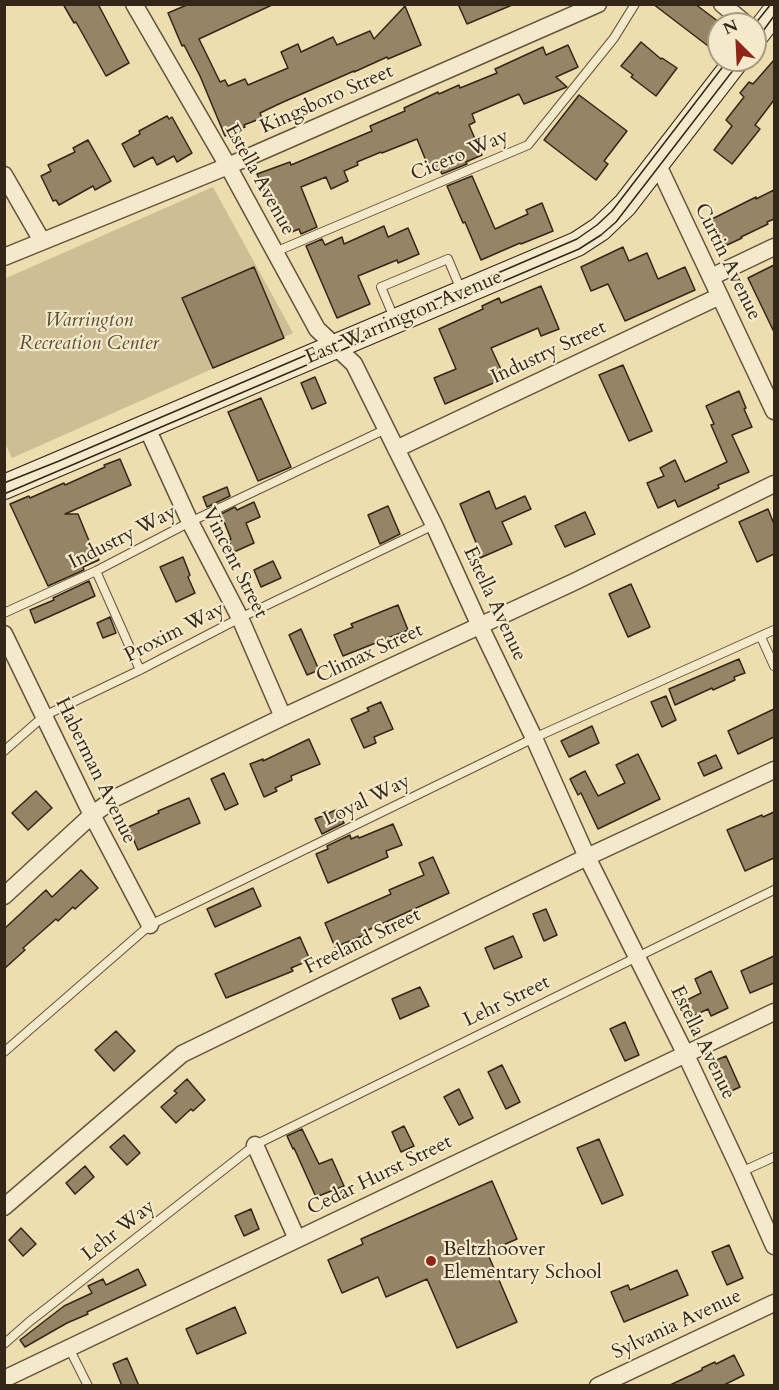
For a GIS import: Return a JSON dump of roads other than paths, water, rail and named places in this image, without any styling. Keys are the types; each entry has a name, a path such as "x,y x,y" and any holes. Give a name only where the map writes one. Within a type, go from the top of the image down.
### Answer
{"main road":[{"name":"East Warrington Avenue","path":"4,487 577,244 600,229 625,204 728,72"}],"street":[{"name":"Estella Avenue","path":"134,4 228,166 317,328 354,364 434,525 587,856 685,1053 774,1246"},
{"name":"Kingsboro Street","path":"4,257 228,166 598,4"},
{"name":"Curtin Avenue","path":"657,163 774,411"},
{"path":"4,175 42,240"},
{"path":"711,277 774,247"},
{"name":"Industry Street","path":"396,449 720,296"},
{"name":"Vincent Street","path":"147,428 190,522 240,618 283,717"},
{"name":"Climax Street","path":"4,896 92,815 116,798 774,484"},
{"name":"Haberman Avenue","path":"4,634 92,815 150,925"},
{"name":"Freeland Street","path":"4,1207 182,1054 587,856 774,770"},
{"name":"Cedar Hurst Street","path":"4,1379 774,1012"},
{"path":"255,1145 297,1239"},
{"name":"Sylvania Avenue","path":"598,1386 774,1303"}],"lane":[{"name":"Cicero Way","path":"275,252 528,145 615,38 635,4"},
{"path":"395,321 381,287 448,259 463,293"},
{"name":"Industry Way","path":"4,613 96,571 190,522 386,429"},
{"name":"Proxim Way","path":"4,751 44,716 240,618 434,525"},
{"path":"96,571 140,670"},
{"name":"Loyal Way","path":"4,1052 150,925 534,738 774,630"},
{"path":"761,637 774,666"},
{"name":"Lehr Street","path":"255,1145 774,890"},
{"name":"Lehr Way","path":"4,1344 255,1145"},
{"path":"741,1172 774,1157"},
{"path":"69,1348 88,1386"}],"tram line":[{"path":"765,12 771,4"},
{"path":"767,26 774,16"},
{"path":"4,483 577,239 612,211 719,72"},
{"path":"4,494 579,249 616,222 732,72"}],"place":[{"name":"Beltzhoover Elementary School","path":"431,1261"}],"park label":[{"name":"Warrington Recreation Center","path":"89,332"}]}
